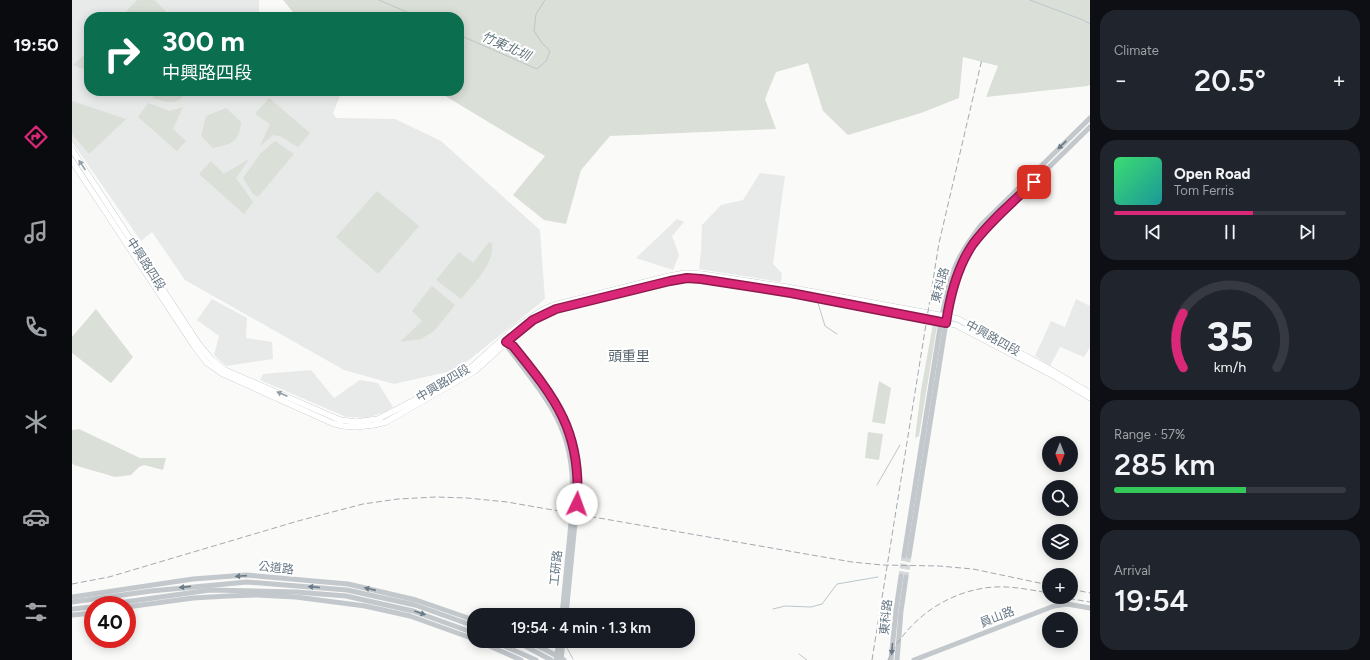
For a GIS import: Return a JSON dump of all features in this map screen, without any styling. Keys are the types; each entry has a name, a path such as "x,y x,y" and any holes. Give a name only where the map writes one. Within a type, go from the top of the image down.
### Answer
{"main road":[{"name":"中興路四段","path":"72,150 198,343 211,359 225,370 334,418 345,421 362,422 383,417 436,389 466,371 519,325 554,304 679,274 702,274 799,289 944,315 958,319 1055,372 1090,393"},
{"name":"中興路四段","path":"72,161 194,346 207,363 222,374 332,423 343,426 355,427 386,422 475,371 506,342 533,320 556,309 687,278 791,293 944,322 962,328 992,343 1052,375 1090,398"}],"street":[{"name":"東科路","path":"907,556 944,322 948,285 954,268 968,243 981,225 1090,118"},
{"name":"東科路","path":"944,315 959,269 973,244 994,220 1090,127"},
{"path":"506,342 509,349 548,400 563,431 568,443 572,466 575,504"},
{"name":"工研路","path":"563,608 573,523 567,608"},
{"name":"公道路","path":"72,597 156,584 246,575 348,584 416,600 467,618"},
{"name":"東科路","path":"891,660 896,610 903,576 897,660"},
{"name":"公道路","path":"72,602 151,591 247,582 347,590 415,605 467,624"},
{"name":"公道路","path":"136,600 210,590 240,593 296,592 346,596 413,611 467,630"},
{"path":"240,593 257,593"},
{"name":"公道路","path":"136,606 240,593"},
{"name":"公道路","path":"257,593 365,606 410,616 467,637"},
{"name":"員山路","path":"914,660 1054,606 1067,604 1090,608"},
{"path":"72,609 84,608"},
{"path":"72,615 84,614"},
{"path":"494,648 521,660"},
{"path":"509,648 536,660"},
{"path":"529,648 551,660"},
{"path":"539,648 560,659"},
{"path":"559,648 560,659"},
{"path":"560,659 562,648"}],"shaded area":[{"path":"72,0 259,0 259,12 84,12 84,96 340,96 333,113 336,118 395,119 441,141 540,230 545,299 456,370 394,384 344,370 185,280 152,232 141,241 72,142"},
{"path":"137,0 154,0 167,12 126,12"},
{"path":"283,0 1090,0 1090,85 986,97 998,66 963,57 959,98 921,113 848,135 823,111 808,63 776,72 765,99 776,129 610,136 581,170 566,224 544,220 513,195 545,156 445,96 464,96 464,12 293,12"},
{"path":"84,55 84,69 73,65"},
{"path":"154,96 183,96 172,102 152,98"},
{"path":"269,98 310,133 298,147 280,136 273,135 260,146 270,124 255,114"},
{"path":"72,101 126,119 89,154 72,134"},
{"path":"148,103 170,111 183,107 173,129 186,141 177,151 138,117"},
{"path":"226,108 241,122 240,129 236,138 229,144 213,148 201,136 206,116"},
{"path":"275,141 294,154 258,197 253,194 243,178 260,154"},
{"path":"249,159 236,178 253,202 244,214 199,174 211,161 224,174"},
{"path":"760,173 785,176 773,264 782,273 781,282 699,269 702,225 721,205 743,200"},
{"path":"377,191 419,226 378,274 336,237"},
{"path":"677,219 684,222 672,236 679,255 673,270 636,258"},
{"path":"489,242 492,243 492,251 487,266 461,299 436,280 459,252 473,263"},
{"path":"432,286 455,305 434,331 421,339 400,342 422,321 412,311"},
{"path":"212,299 247,318 246,338 272,342 273,359 226,366 214,355 219,336 197,320"},
{"path":"1076,299 1090,306 1090,347 1084,357 1060,347 1050,366 1035,356 1051,321 1065,327"},
{"path":"96,309 133,357 111,383 72,353 72,337"},
{"path":"933,324 936,324 937,326 919,436 915,438 921,390"},
{"path":"311,370 334,398 360,380 378,383 393,407 385,412 367,418 346,417 260,380 263,374"},
{"path":"879,381 891,388 885,424 872,422"},
{"path":"79,429 140,458 166,458 163,470 144,465 139,467 131,475 115,477 74,465 72,463 72,430"},
{"path":"868,432 883,434 879,460 865,458"}],"waterway":[{"name":"竹東北圳","path":"379,0 407,12"},
{"name":"竹東北圳","path":"464,37 537,69 546,61 550,51 542,43 534,31 536,14 545,0"},
{"path":"1030,0 1090,24"},
{"path":"818,303 825,326 837,334"},
{"path":"877,485 900,445"},
{"path":"773,609 785,606 811,607 822,604 837,584 878,577"},
{"path":"567,648 573,659"},
{"path":"799,654 807,660"}],"tunnel":[{"path":"571,523 572,504"},
{"path":"575,523 577,504"},
{"path":"901,576 904,556"},
{"path":"906,577 909,556"}],"railway":[{"path":"872,660 939,243 982,59"},
{"path":"72,584 109,577 298,521 363,504 398,499 436,497 507,502 852,562 882,565 939,566 973,569 1042,584"},
{"path":"888,660 896,645 918,620 931,609 961,594 977,589 994,587 1022,588 1042,592"},
{"path":"1078,590 1090,593"},
{"path":"1078,600 1090,602"}],"district":[{"name":"頭重里","path":"629,356"}],"route":[{"path":"577,504 578,477 576,455 566,423 552,397 541,381 513,346 506,342 533,320 570,304 687,278 791,293 946,323 959,269 973,244 994,220 1034,182"}]}
